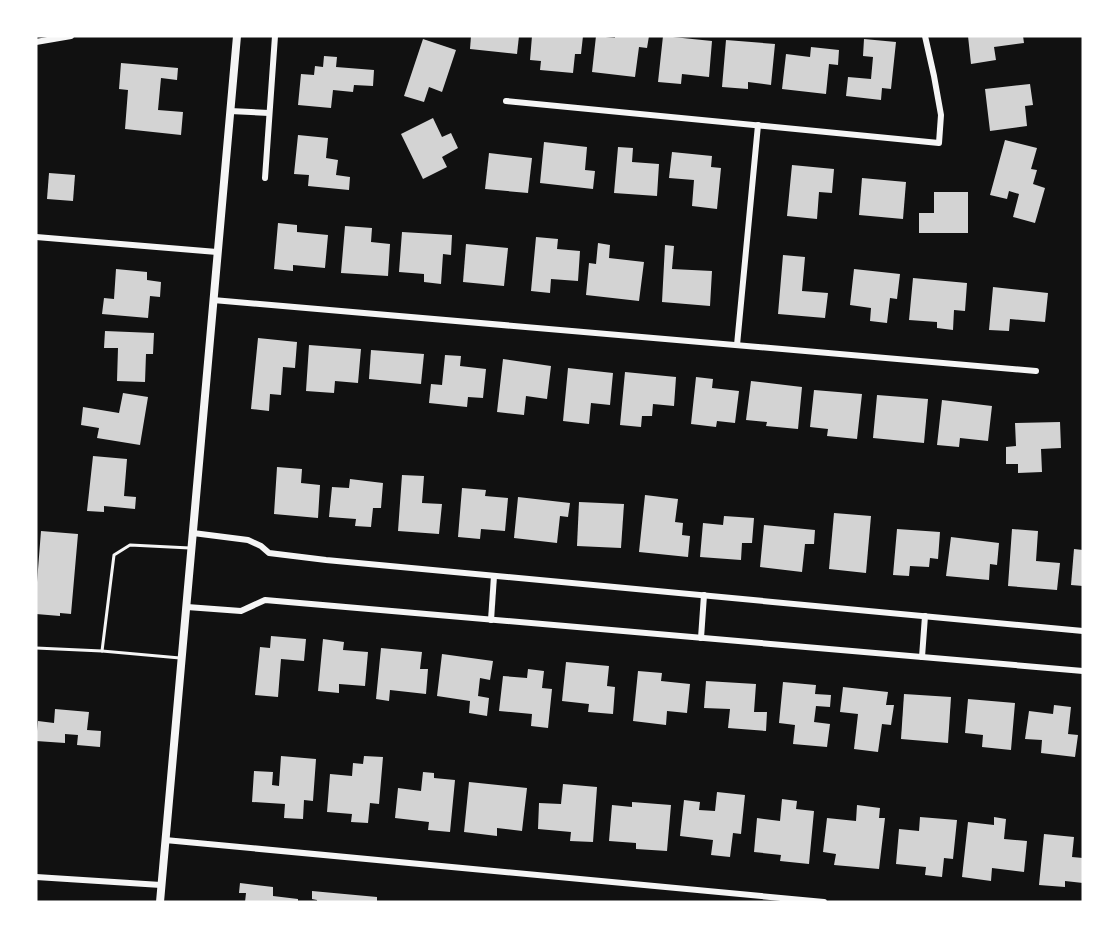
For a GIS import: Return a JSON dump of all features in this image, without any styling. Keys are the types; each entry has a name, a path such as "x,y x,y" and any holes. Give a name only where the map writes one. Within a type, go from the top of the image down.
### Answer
{"main road":[{"path":"160,902 237,36"}],"street":[{"path":"36,42 70,36"},
{"path":"265,178 275,36"},
{"path":"506,101 939,142 941,115 925,36"},
{"path":"230,111 269,113"},
{"path":"736,345 758,125"},
{"path":"36,237 218,252"},
{"path":"213,300 1036,371"},
{"path":"193,533 248,540 261,546 270,554 1083,631"},
{"path":"491,620 494,576"},
{"path":"701,638 704,595"},
{"path":"187,607 241,611 265,600 1083,670"},
{"path":"922,657 925,616"},
{"path":"165,840 824,902"},
{"path":"36,877 161,885"}],"lane":[{"path":"102,651 114,555 130,545 192,548"},
{"path":"36,648 102,651 182,659"}],"building":[{"path":"471,36 519,36 517,54 470,49"},
{"path":"532,36 583,36 581,54 575,54 573,73 540,70 541,61 530,60"},
{"path":"596,36 615,38 615,36 649,36 647,48 639,47 635,77 592,72"},
{"path":"663,36 712,41 709,77 682,74 681,84 658,82"},
{"path":"968,36 1023,36 1024,43 994,47 996,60 971,64"},
{"path":"423,39 456,50 442,92 429,87 424,102 404,96"},
{"path":"864,39 896,42 891,89 882,88 881,100 846,96 848,77 871,79 873,57 863,56"},
{"path":"726,40 775,44 771,85 748,82 748,89 722,87"},
{"path":"811,47 839,50 838,65 829,64 826,94 782,89 786,54 810,57"},
{"path":"324,56 337,57 336,67 374,70 373,86 354,85 353,92 333,90 331,108 298,105 301,74 314,75 315,66 323,67"},
{"path":"121,63 178,68 177,80 161,78 158,110 183,112 181,135 125,129 128,90 119,89"},
{"path":"1030,84 1033,105 1025,106 1027,126 990,131 985,89"},
{"path":"433,118 442,137 451,133 458,148 442,157 447,167 423,179 401,134"},
{"path":"298,135 328,138 326,158 338,160 336,175 350,177 349,190 308,186 309,175 294,174"},
{"path":"1005,140 1037,148 1031,169 1037,170 1033,184 1045,188 1035,223 1013,217 1019,194 1009,191 1007,199 990,195"},
{"path":"544,142 587,147 585,170 595,171 593,189 540,183"},
{"path":"618,147 633,148 632,162 659,164 657,196 614,193"},
{"path":"672,152 712,156 711,167 721,168 717,209 692,206 694,180 669,178"},
{"path":"489,153 532,158 528,193 485,189"},
{"path":"792,165 834,169 832,193 819,192 817,219 787,216"},
{"path":"49,173 75,175 73,201 47,199"},
{"path":"862,178 906,182 903,219 859,215"},
{"path":"934,192 968,192 968,233 919,233 919,213 934,213"},
{"path":"278,223 297,225 297,232 328,235 325,268 293,265 293,271 274,269"},
{"path":"345,226 372,228 371,242 390,244 388,276 341,273"},
{"path":"402,232 452,235 451,255 443,254 441,284 424,282 424,274 399,272"},
{"path":"536,237 558,239 557,249 580,251 578,281 551,279 550,293 531,291"},
{"path":"598,243 610,245 609,258 644,262 639,301 586,295 589,263 596,264"},
{"path":"466,244 508,248 504,286 463,282"},
{"path":"665,245 674,246 672,269 712,271 710,306 662,302"},
{"path":"783,255 805,257 802,291 828,293 825,318 778,314"},
{"path":"116,269 147,272 147,280 161,282 160,297 150,296 148,318 102,314 104,298 114,299"},
{"path":"854,269 900,274 897,299 890,298 887,323 870,321 871,308 850,305"},
{"path":"913,278 967,283 965,311 954,310 953,330 937,328 937,322 909,320"},
{"path":"993,287 1048,293 1045,322 1010,319 1009,331 989,330"},
{"path":"105,331 154,333 153,354 146,354 145,382 117,381 118,348 104,348"},
{"path":"258,338 297,342 295,368 283,367 281,395 270,394 269,411 251,409"},
{"path":"309,345 361,349 358,383 335,381 334,393 306,391"},
{"path":"371,350 424,354 421,384 369,379"},
{"path":"445,355 461,356 460,366 486,369 483,398 468,397 467,407 429,403 431,384 442,385"},
{"path":"503,359 551,366 547,399 526,396 524,415 497,412"},
{"path":"568,368 613,373 610,405 591,403 589,424 563,421"},
{"path":"625,372 676,377 674,406 653,404 652,416 642,416 641,427 620,425"},
{"path":"696,377 713,379 712,388 739,391 735,423 717,421 716,427 691,424"},
{"path":"751,381 802,387 798,429 766,426 767,422 746,420"},
{"path":"814,390 862,394 857,439 827,436 828,429 810,427"},
{"path":"123,393 148,397 140,445 97,438 99,428 81,425 83,407 119,413"},
{"path":"877,395 928,399 924,443 873,438"},
{"path":"942,400 992,406 988,441 960,438 959,447 937,445"},
{"path":"1060,422 1061,448 1041,449 1042,472 1018,473 1018,464 1006,464 1006,447 1016,446 1015,423"},
{"path":"93,456 127,459 124,496 136,497 135,509 104,506 104,512 87,511"},
{"path":"277,467 302,469 301,483 320,485 318,518 274,514"},
{"path":"402,475 424,476 422,503 442,504 439,534 398,531"},
{"path":"350,479 383,483 381,508 373,508 371,527 355,526 356,519 329,517 332,487 349,488"},
{"path":"462,488 486,490 485,496 508,498 505,531 481,529 480,539 458,537"},
{"path":"645,495 678,499 675,522 683,523 682,535 690,536 688,557 639,552"},
{"path":"518,497 570,503 568,517 560,516 557,543 514,538"},
{"path":"579,502 624,504 621,548 577,546"},
{"path":"834,513 871,516 866,573 829,569"},
{"path":"724,516 754,518 752,543 742,543 741,560 700,557 703,523 723,525"},
{"path":"764,525 815,530 814,544 805,544 802,572 760,567"},
{"path":"897,529 940,532 938,559 930,558 929,567 910,566 909,576 893,575"},
{"path":"1012,529 1038,531 1036,561 1060,563 1057,590 1008,586"},
{"path":"41,531 78,534 71,614 60,613 60,616 36,614"},
{"path":"951,537 999,543 997,565 990,564 989,580 946,576"},
{"path":"1074,549 1083,550 1083,586 1071,585"},
{"path":"271,636 306,639 304,661 281,659 278,697 255,695 260,647 270,648"},
{"path":"323,639 344,642 343,650 368,652 365,686 339,684 339,693 318,691"},
{"path":"381,648 422,652 420,669 428,669 426,694 390,690 389,701 376,699"},
{"path":"442,654 493,661 490,680 480,678 478,696 489,698 487,716 469,713 470,701 437,696"},
{"path":"566,662 609,666 607,686 615,687 613,714 588,712 589,704 562,701"},
{"path":"528,669 544,671 542,688 552,689 548,728 531,726 532,714 499,711 503,676 527,678"},
{"path":"638,671 662,673 661,681 690,684 687,713 667,711 666,725 633,721"},
{"path":"706,681 756,684 754,712 767,712 766,731 728,728 730,709 704,708"},
{"path":"783,682 816,685 815,694 831,695 830,707 816,706 814,722 830,724 827,747 793,744 795,725 779,723"},
{"path":"843,687 888,692 886,705 894,705 891,725 882,724 878,752 854,749 858,714 840,712"},
{"path":"904,694 951,697 948,743 901,739"},
{"path":"968,699 1015,703 1011,750 982,747 983,735 965,733"},
{"path":"1054,705 1071,707 1068,734 1078,735 1075,757 1041,753 1042,740 1025,739 1029,711 1053,714"},
{"path":"55,709 89,712 87,730 101,731 100,747 77,745 78,735 65,734 65,743 36,741 38,721 54,723"},
{"path":"281,756 316,759 313,801 304,800 303,819 284,818 285,804 252,802 254,771 273,772 272,785 279,786"},
{"path":"364,756 383,757 379,804 370,803 368,823 351,822 352,814 327,812 330,774 352,776 353,763 363,764"},
{"path":"423,772 434,773 434,778 455,780 450,832 428,830 429,822 395,818 398,788 421,791"},
{"path":"469,782 527,788 522,831 497,828 497,836 464,832"},
{"path":"563,784 597,787 593,842 570,841 571,832 538,829 539,803 561,804"},
{"path":"717,792 745,795 741,834 733,833 730,857 711,855 713,840 680,836 684,800 700,802 699,810 715,811"},
{"path":"782,799 797,801 796,809 814,811 809,864 780,861 781,855 754,852 757,818 780,821"},
{"path":"632,802 671,805 667,851 636,849 636,843 609,841 612,805 632,807"},
{"path":"857,805 880,808 879,818 885,818 879,869 834,865 836,854 823,852 827,818 856,821"},
{"path":"920,817 957,820 953,859 944,858 942,877 925,875 926,867 896,864 899,829 919,831"},
{"path":"994,817 1006,819 1004,839 1027,841 1024,872 992,868 991,881 962,877 968,822 994,825"},
{"path":"1044,834 1074,837 1072,857 1083,858 1083,883 1065,881 1065,887 1039,885"},
{"path":"240,883 273,887 273,896 298,899 298,902 245,902 246,893 239,893"},
{"path":"312,891 377,897 377,902 317,902 312,899"}]}
